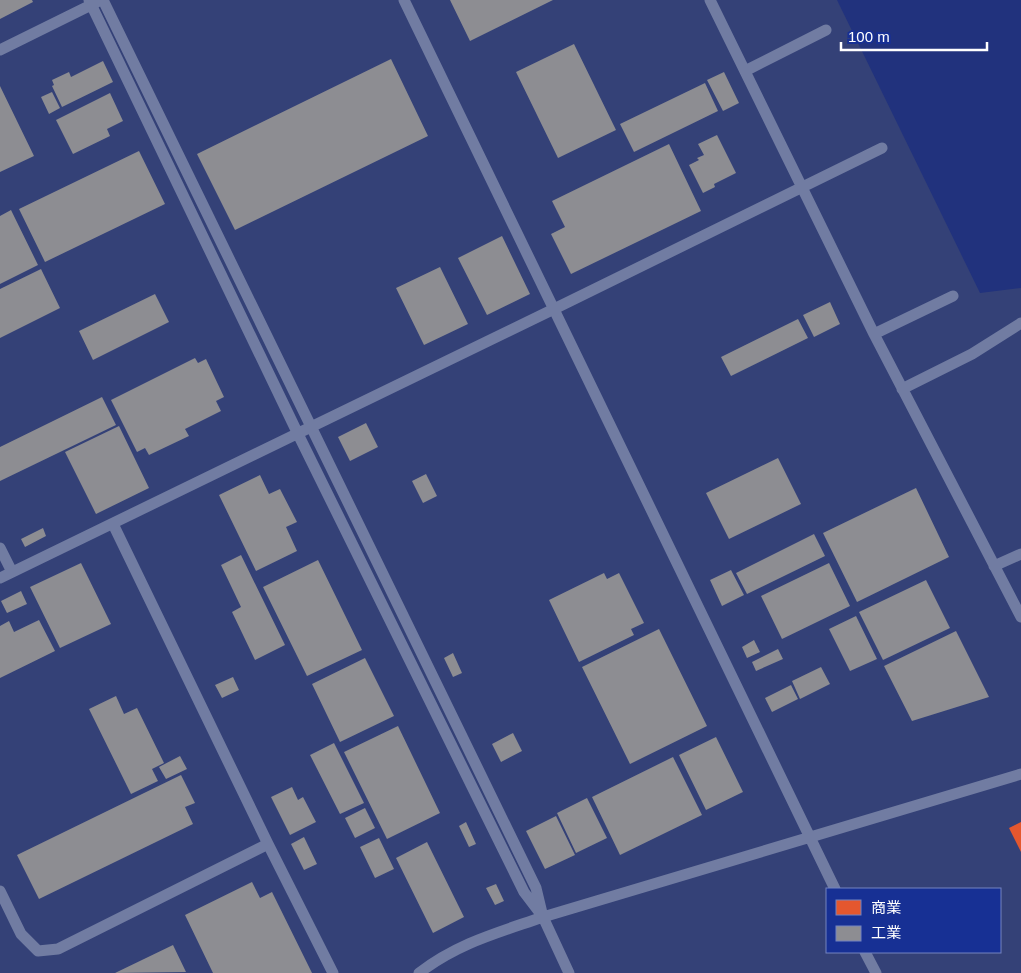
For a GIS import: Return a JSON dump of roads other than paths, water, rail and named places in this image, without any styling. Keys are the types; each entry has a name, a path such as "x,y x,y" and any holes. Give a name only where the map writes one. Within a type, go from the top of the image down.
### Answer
{"street":[{"path":"404,0 834,888"},
{"path":"710,0 874,334 1021,617"},
{"path":"0,50 96,1"},
{"path":"96,1 311,426 536,888 543,917 569,973"},
{"path":"96,1 297,432 524,892 543,917"},
{"path":"745,71 826,30"},
{"path":"0,578 882,148"},
{"path":"874,334 953,296"},
{"path":"902,389 1005,335 1021,323"},
{"path":"113,524 268,844 333,973"},
{"path":"0,548 12,572"},
{"path":"994,566 1021,554"},
{"path":"419,973 460,947 543,917 1021,774"},
{"path":"0,891 21,934 38,951 58,949 268,844"},
{"path":"866,953 876,973"}]}
